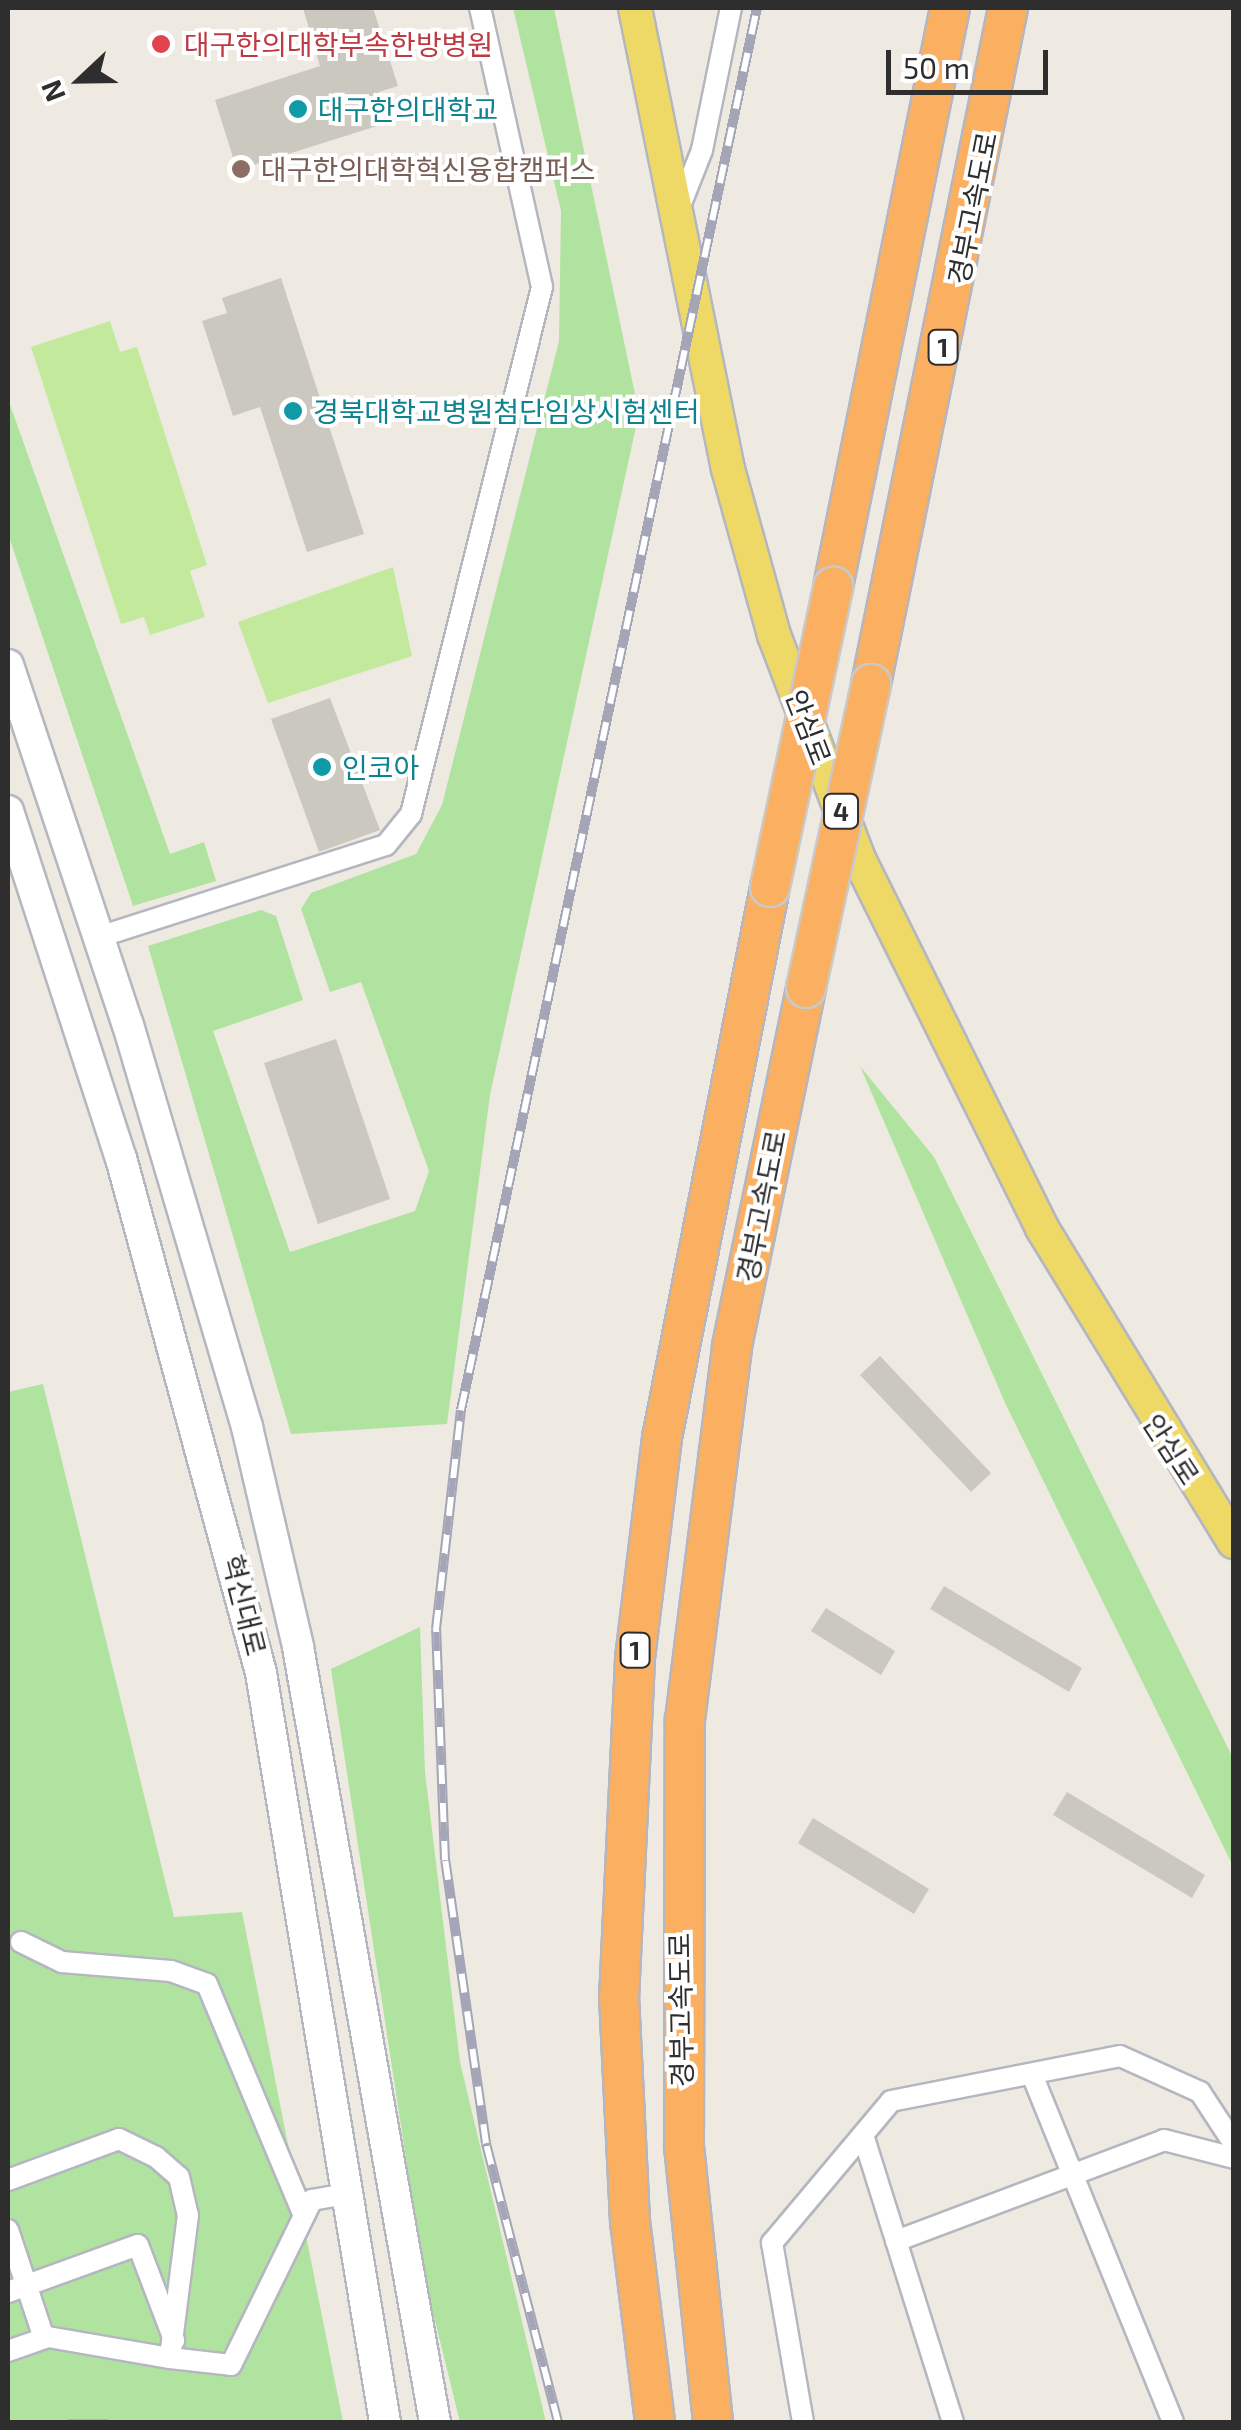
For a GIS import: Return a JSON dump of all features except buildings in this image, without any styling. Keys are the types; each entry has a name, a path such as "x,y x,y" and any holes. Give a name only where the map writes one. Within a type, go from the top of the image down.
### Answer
{"highway":[{"name":"경부고속도로","path":"654,2422 630,2221 619,2000 635,1658 662,1438 950,8"},
{"name":"경부고속도로","path":"713,2422 684,2148 685,1720 732,1346 1008,8"}],"main road":[{"name":"안심로","path":"635,8 762,591 859,859 1042,1228 1234,1542"},
{"path":"8,665 99,937 247,1427 298,1647 435,2422"},
{"name":"혁신대로","path":"8,810 208,1452 261,1673 385,2422"}],"street":[{"path":"99,937 386,845 407,824 542,287 480,8"},
{"path":"677,213 702,150 731,8"},
{"path":"21,1942 62,1962 171,1971 207,1984 304,2216"},
{"path":"803,2422 772,2243 891,2100 1034,2077 1120,2056 1200,2092 1234,2144"},
{"path":"1034,2077 1173,2422"},
{"path":"862,2134 952,2422"},
{"path":"8,2180 119,2139 179,2177 188,2214 172,2349"},
{"path":"896,2242 1164,2140 1234,2158"},
{"path":"8,2351 44,2338 172,2349 231,2365 312,2200 346,2194"},
{"path":"8,2230 17,2288 44,2338"},
{"path":"17,2288 138,2245 172,2349"}],"green space":[{"path":"513,8 554,8 639,413 490,1095 447,1424 291,1434 148,946 261,910 276,916 303,1000 213,1031 290,1252 415,1211 429,1171 361,982 330,992 301,909 311,893 416,854 442,805 559,341 561,211"},
{"path":"110,321 120,352 137,347 207,565 190,571 205,617 150,635 144,617 121,624 31,347"},
{"path":"8,399 170,854 204,842 216,881 133,906 8,534"},
{"path":"393,567 412,656 268,703 238,622"},
{"path":"860,1066 934,1157 1233,1758 1233,1866 1006,1405"},
{"path":"43,1384 174,1917 242,1912 343,2422 8,2422 8,1392"},
{"path":"420,1627 425,1772 460,2062 546,2422 460,2422 424,2276 331,1669"}],"waterway":[{"path":"69,2422 107,2422"}],"railway":[{"path":"558,2422 486,2143 445,1860 436,1629 461,1410 757,8"}],"place":[{"name":"대구한의대학부속한방병원","path":"161,44"},
{"name":"대구한의대학교","path":"298,109"},
{"name":"대구한의대학혁신융합캠퍼스","path":"241,169"},
{"name":"경북대학교병원첨단임상시험센터","path":"293,411"},
{"name":"인코아","path":"322,767"}]}
